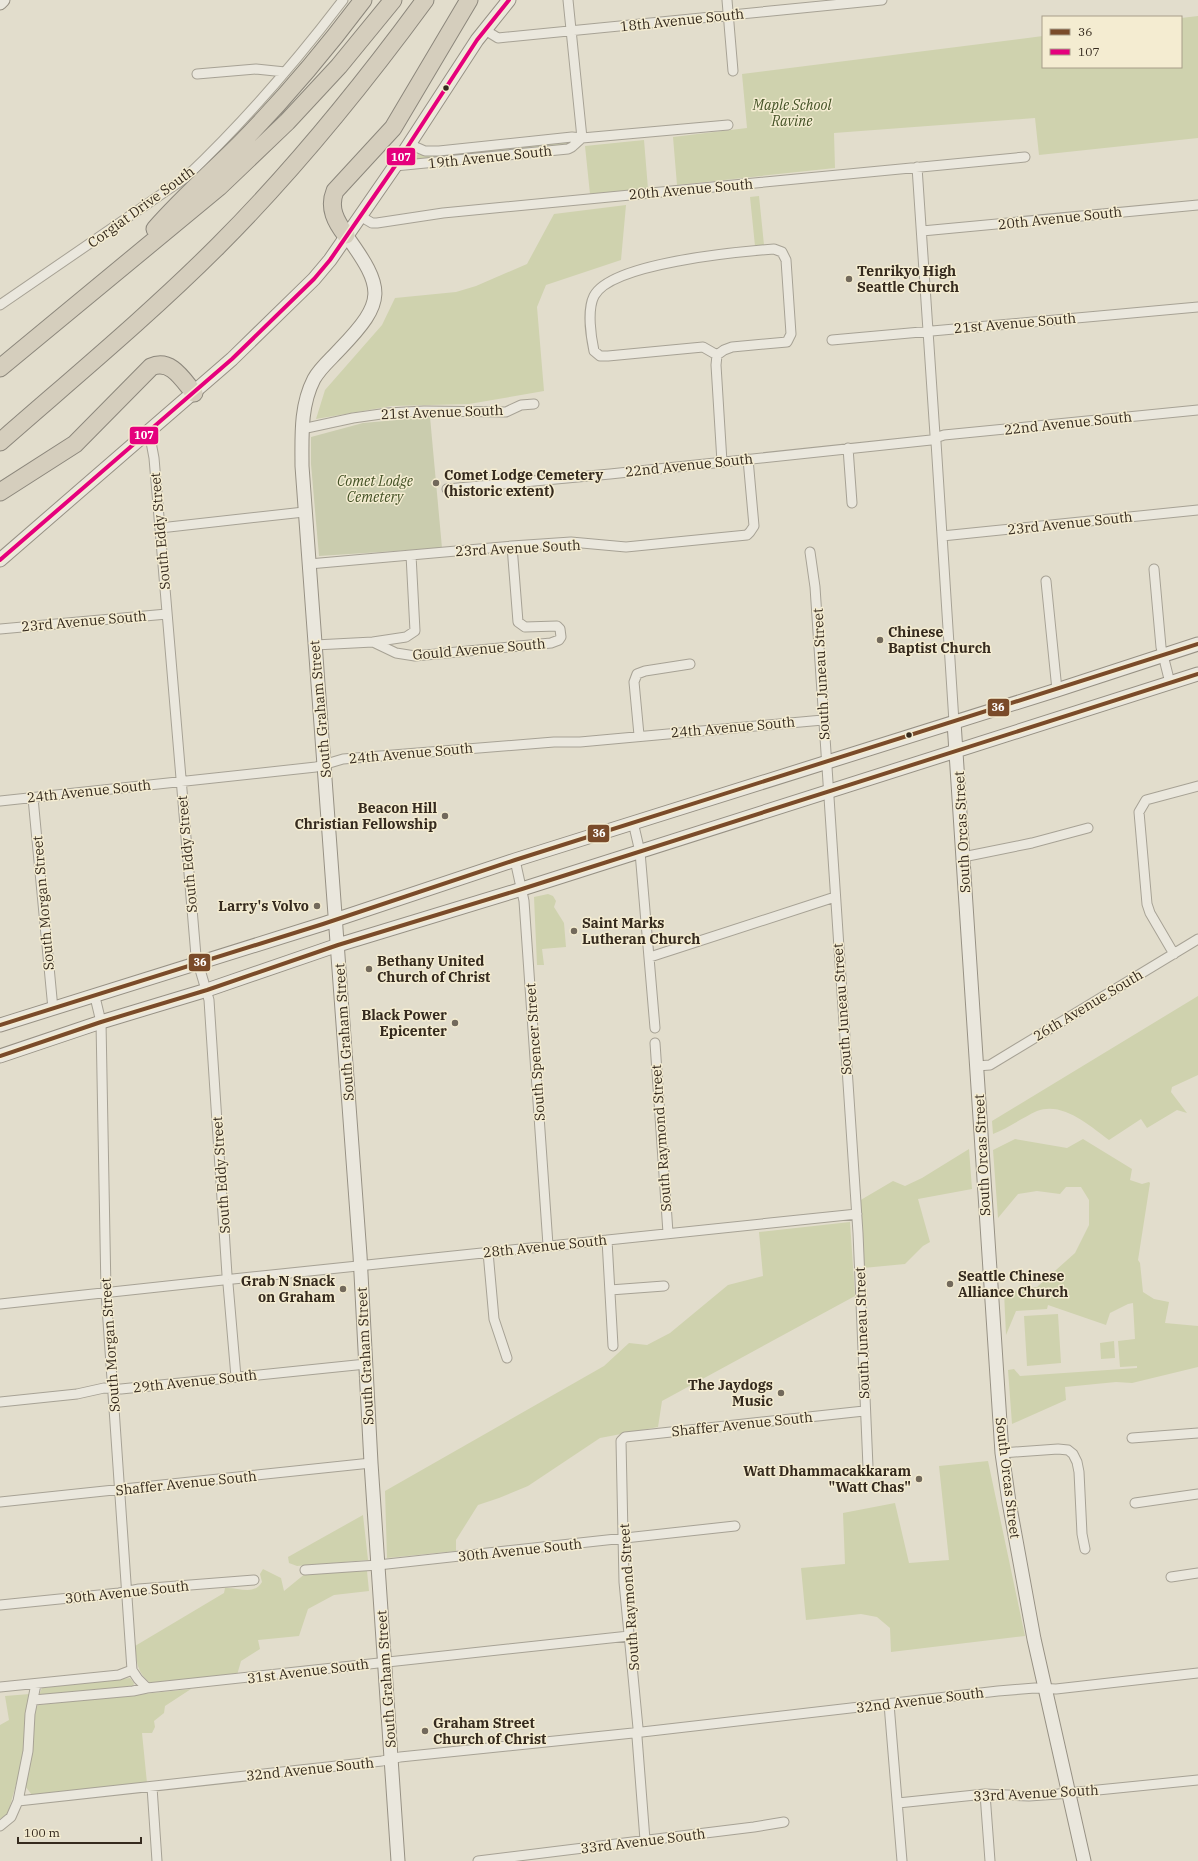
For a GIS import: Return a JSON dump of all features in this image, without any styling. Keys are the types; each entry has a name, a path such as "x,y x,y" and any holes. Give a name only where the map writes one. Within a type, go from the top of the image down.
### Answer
{"highway":[{"path":"130,260 174,207 241,143 275,107 364,0"},
{"path":"0,368 219,187 287,122 339,66 393,0"},
{"path":"0,442 134,324 218,245 296,160 369,74 425,0"},
{"path":"346,235 333,212 332,203 335,191 393,128 469,0"},
{"path":"0,492 75,444 151,367 161,364 171,367 194,393"}],"street":[{"path":"0,4 3,0"},
{"name":"Corgiat Drive South","path":"0,305 185,178 210,154 285,72 344,0"},
{"path":"0,560 194,393 295,300 330,260 395,166 454,74 485,30 509,0"},
{"path":"568,0 582,138"},
{"path":"727,0 734,71"},
{"name":"18th Avenue South","path":"485,30 498,38 882,0"},
{"path":"197,74 256,69 285,72"},
{"name":"19th Avenue South","path":"409,144 419,150 431,152 572,137 582,138 728,125"},
{"name":"19th Avenue South","path":"395,166 568,149 582,138"},
{"name":"20th Avenue South","path":"360,216 372,223 377,224 443,213 1025,157"},
{"name":"South Orcas Street","path":"918,167 1002,1453 1009,1502 1034,1639 1084,1861"},
{"name":"20th Avenue South","path":"922,231 1198,205"},
{"name":"South Graham Street","path":"346,235 373,277 374,289 372,306 361,328 315,378 304,406 302,429 304,512 325,764 338,945 398,1861"},
{"path":"718,355 703,347 608,356 596,354 593,347 590,312 593,298 602,286 621,276 687,259 774,248 782,252 786,260 791,334 790,338 782,343 727,348 718,355 716,365 722,462"},
{"name":"21st Avenue South","path":"832,340 928,330 1198,307"},
{"name":"21st Avenue South","path":"302,429 353,418 388,413 424,411 506,412 521,405 534,404"},
{"name":"22nd Avenue South","path":"447,489 722,462 935,438 944,435 1198,410"},
{"name":"South Eddy Street","path":"146,433 153,449 198,964 209,1000 236,1377"},
{"path":"848,448 852,503"},
{"name":"23rd Avenue South","path":"309,564 571,542 626,547 742,536 750,532 754,526 748,459"},
{"name":"23rd Avenue South","path":"942,536 1198,510"},
{"path":"160,528 304,512"},
{"name":"Gould Avenue South","path":"372,642 396,653 415,656 551,643 559,640 561,637 557,626 525,627 521,625 517,619 512,546"},
{"name":"South Juneau Street","path":"810,552 815,587 856,1214 864,1411 868,1467"},
{"name":"Gould Avenue South","path":"315,645 372,642 406,637 415,631 411,555"},
{"path":"1154,569 1163,656 1170,683"},
{"path":"1046,581 1057,690"},
{"name":"23rd Avenue South","path":"0,629 167,614"},
{"path":"0,1025 198,964 633,822 1057,690 1198,644"},
{"path":"639,735 634,682 637,674 645,670 690,664"},
{"path":"0,1056 101,1022 207,990 338,945 640,852 1198,674"},
{"name":"24th Avenue South","path":"0,801 316,767 342,759 554,742 580,742 639,735 823,720"},
{"path":"1174,954 1150,913 1147,904 1139,812 1146,800 1198,786"},
{"name":"South Morgan Street","path":"33,798 53,1009"},
{"path":"633,822 640,852 655,1028"},
{"path":"963,857 1032,844 1088,828"},
{"name":"South Spencer Street","path":"515,860 522,889 548,1245"},
{"path":"650,958 835,897"},
{"name":"26th Avenue South","path":"977,1066 990,1065 1198,939"},
{"name":"South Morgan Street","path":"94,997 101,1022 106,1292 132,1670"},
{"name":"South Raymond Street","path":"655,1043 668,1233"},
{"name":"28th Avenue South","path":"0,1304 548,1245 856,1214"},
{"path":"607,1240 613,1346"},
{"path":"488,1252 494,1319 507,1358"},
{"path":"610,1290 664,1286"},
{"name":"29th Avenue South","path":"0,1402 77,1394 104,1388 113,1389 366,1364"},
{"name":"Shaffer Avenue South","path":"622,1441 625,1437 864,1411"},
{"path":"1132,1438 1198,1433"},
{"name":"South Raymond Street","path":"622,1441 623,1538 629,1636 633,1657 645,1840"},
{"path":"1002,1453 1058,1449 1068,1450 1073,1454 1077,1462 1079,1472 1082,1534 1085,1549"},
{"name":"Shaffer Avenue South","path":"0,1502 371,1463"},
{"path":"1135,1503 1198,1494"},
{"name":"30th Avenue South","path":"305,1570 378,1565 735,1526"},
{"path":"1170,1577 1198,1573"},
{"name":"30th Avenue South","path":"0,1605 127,1591 254,1580"},
{"name":"31st Avenue South","path":"34,1700 133,1691 147,1688 173,1687 385,1662 629,1636"},
{"path":"0,1687 119,1675 132,1670 147,1688"},
{"name":"32nd Avenue South","path":"18,1801 638,1733 998,1691 1035,1688 1045,1689 1198,1674"},
{"path":"0,1826 11,1817 18,1801 28,1751 30,1714 36,1684"},
{"path":"889,1704 902,1861"},
{"name":"33rd Avenue South","path":"898,1802 985,1794 1029,1796 1198,1780"},
{"path":"152,1787 157,1861"},
{"path":"985,1794 990,1861"},
{"name":"33rd Avenue South","path":"478,1861 754,1828 784,1822"}],"green space":[{"name":"Maple School Ravine","path":"1198,16 1198,138 1039,155 1035,118 834,133 835,168 677,185 673,137 747,128 742,74 1042,36 1042,68 1182,68 1182,18"},
{"path":"570,140 572,143 566,146 413,161 418,154 424,155"},
{"path":"644,140 648,189 590,194 585,146"},
{"path":"759,196 764,245 755,246 750,197"},
{"path":"626,205 621,260 546,285 537,307 544,391 469,404 392,406 316,419 325,390 382,325 395,298 456,292 476,286 527,264 554,214"},
{"name":"Comet Lodge Cemetery","path":"430,417 442,548 319,556 311,464 311,437 363,423"},
{"path":"548,894 553,896 556,901 554,907 564,923 566,947 542,949 544,965 537,965 534,897"},
{"path":"1198,996 1198,1075 1172,1087 1171,1092 1187,1113 1177,1110 1147,1128 1141,1119 1109,1140 1076,1116 1057,1109 1047,1109 1037,1111 993,1134 992,1121"},
{"path":"1015,1139 1067,1148 1083,1139 1132,1169 1130,1180 1142,1184 1150,1183 1138,1260 1140,1263 1143,1292 1154,1299 1169,1302 1165,1323 1198,1326 1198,1367 1132,1383 1116,1382 1065,1387 1066,1400 1012,1424 1008,1370 1014,1369 1020,1376 1137,1368 1137,1366 1120,1367 1118,1341 1135,1339 1133,1303 1110,1313 1106,1325 1048,1305 1047,1309 1016,1311 1006,1335 1004,1292 1037,1287 1075,1253 1089,1225 1089,1200 1081,1187 1066,1187 1060,1194 1037,1191 1018,1194 998,1218 993,1150"},
{"path":"969,1149 972,1189 918,1199 930,1242 923,1246 905,1264 863,1268 859,1201 893,1181 905,1186 922,1178"},
{"path":"850,1222 855,1296 662,1401 658,1427 600,1438 528,1486 478,1505 456,1540 456,1551 387,1558 385,1491 604,1366 629,1343 647,1345 670,1333 728,1285 763,1276 759,1232"},
{"path":"1058,1314 1061,1363 1027,1366 1024,1316"},
{"path":"1114,1341 1115,1358 1101,1359 1100,1343"},
{"path":"988,1461 1025,1636 891,1652 890,1628 877,1617 861,1614 806,1620 801,1568 845,1564 843,1513 895,1503 909,1563 949,1560 939,1466"},
{"path":"363,1515 368,1560 297,1566 289,1563 288,1557"},
{"path":"263,1569 281,1578 284,1591 306,1573 367,1571 369,1591 334,1595 308,1609 299,1636 258,1640 260,1649 241,1661 237,1675 152,1684 143,1676 137,1663 135,1646 224,1593 225,1588 245,1590 255,1589 262,1582 260,1574"},
{"path":"130,1678 134,1683 133,1687 38,1697 42,1688"},
{"path":"191,1689 165,1706 164,1713 154,1721 155,1727 152,1733 142,1733 147,1783 32,1795 25,1786 34,1711 38,1705"},
{"path":"30,1694 22,1763 8,1813 0,1819 0,1725 9,1720 5,1696"}],"transit line":[{"name":"107","path":"0,560 232,359 314,279 330,260 395,166 477,40 509,0"},
{"name":"36","path":"0,1025 323,924 515,860 1198,644"},
{"name":"36","path":"0,1056 101,1022 207,990 338,945 522,889 1198,674"}],"place":[{"name":"Tenrikyo High Seattle Church","path":"849,279"},
{"name":"Comet Lodge Cemetery (historic extent)","path":"436,483"},
{"name":"Chinese Baptist Church","path":"880,640"},
{"name":"Beacon Hill Christian Fellowship","path":"445,816"},
{"name":"Larry's Volvo","path":"317,906"},
{"name":"Saint Marks Lutheran Church","path":"574,931"},
{"name":"Bethany United Church of Christ","path":"369,969"},
{"name":"Black Power Epicenter","path":"455,1023"},
{"name":"Seattle Chinese Alliance Church","path":"950,1284"},
{"name":"Grab N Snack on Graham","path":"343,1289"},
{"name":"The Jaydogs Music","path":"781,1393"},
{"name":"Watt Dhammacakkaram \"Watt Chas\"","path":"919,1479"},
{"name":"Graham Street Church of Christ","path":"425,1731"}]}
